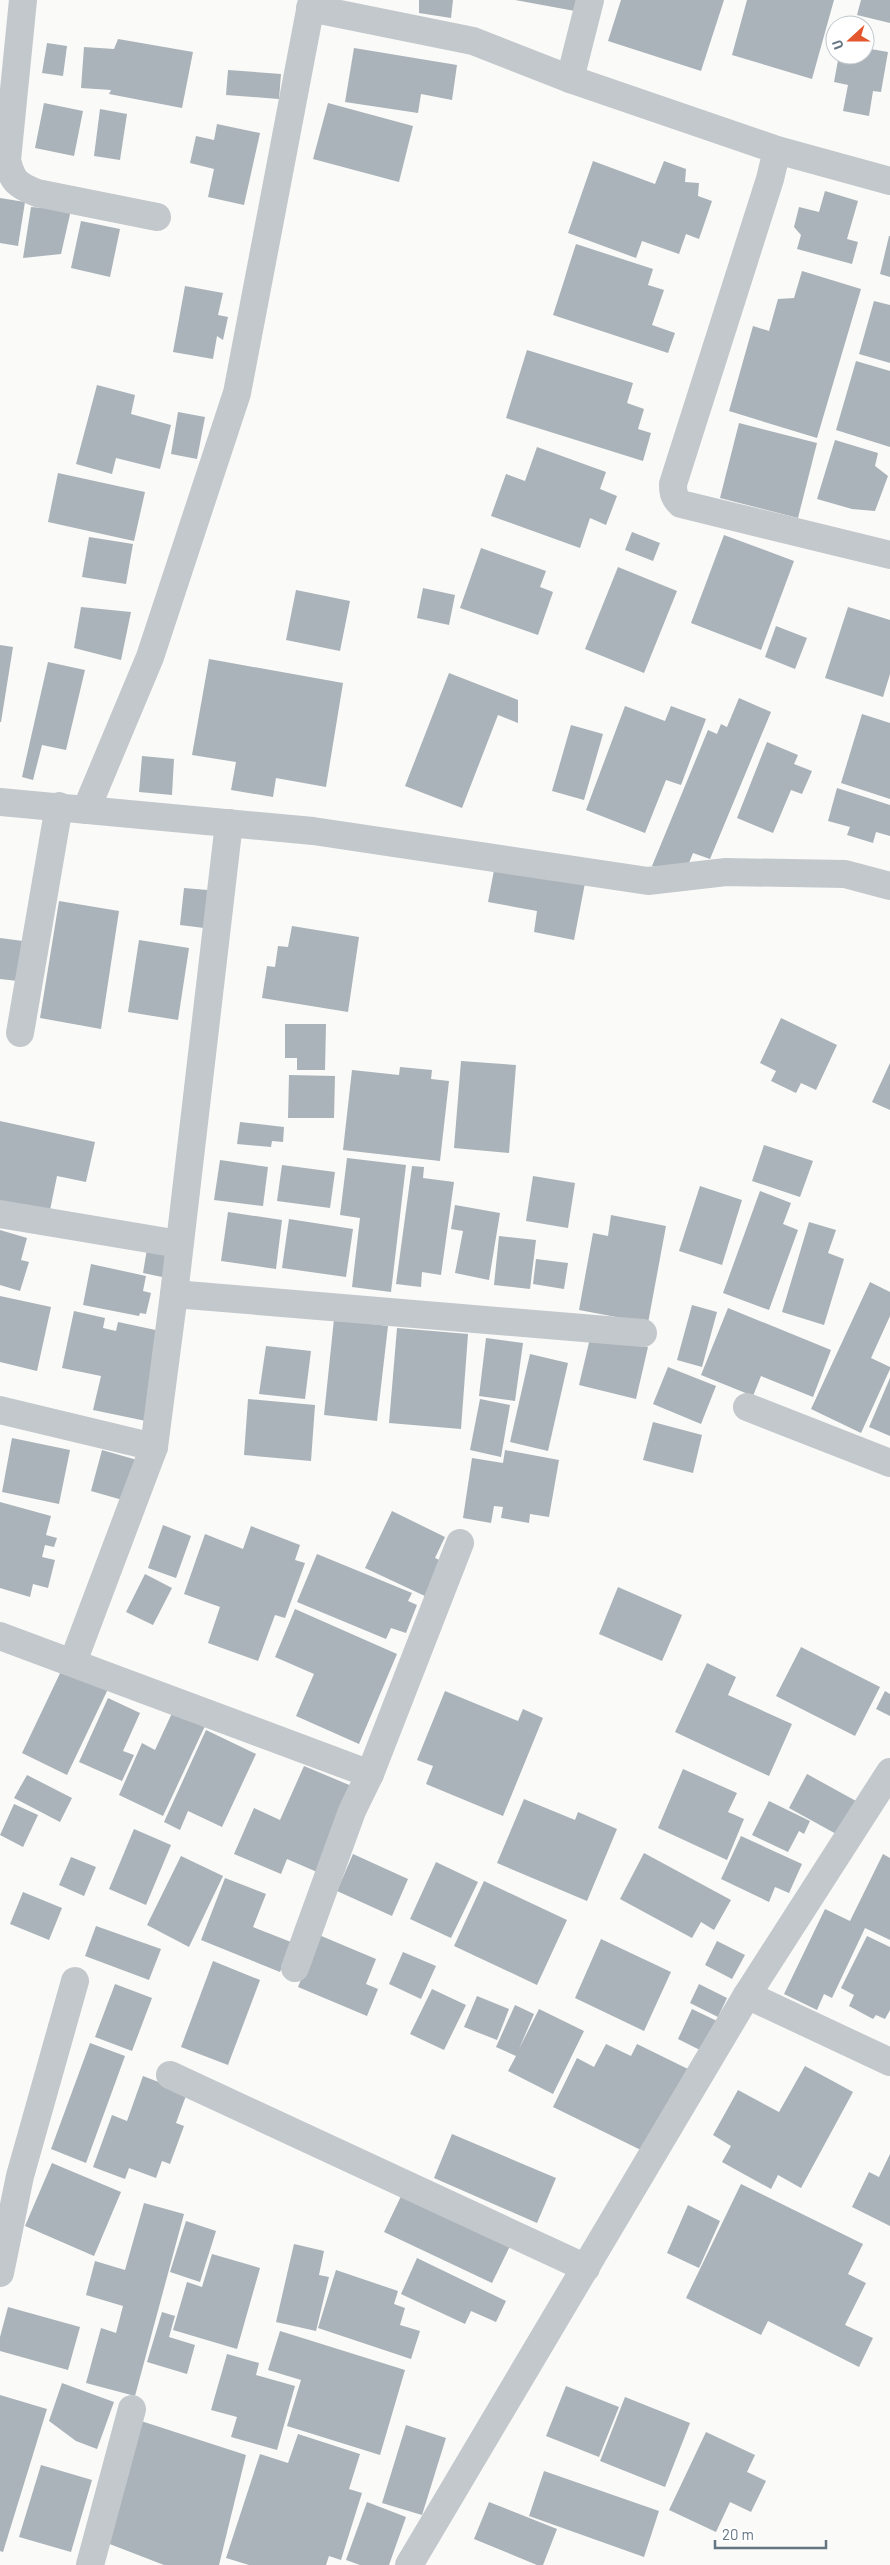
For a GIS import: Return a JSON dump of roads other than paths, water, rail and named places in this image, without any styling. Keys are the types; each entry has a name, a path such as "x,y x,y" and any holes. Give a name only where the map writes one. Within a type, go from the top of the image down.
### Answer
{"street":[{"path":"23,0 7,160 11,176 20,186 37,193 157,217"},
{"path":"570,79 590,0"},
{"path":"20,1033 72,808 150,657 237,393 311,4 473,41 570,79 777,150 890,181"},
{"path":"777,150 767,188 673,484 673,492 675,499 682,504 889,550"},
{"path":"0,802 313,831 648,881 726,872 845,874 890,886"},
{"path":"73,1662 154,1447 174,1294 229,823"},
{"path":"0,1214 179,1244"},
{"path":"174,1294 643,1333"},
{"path":"747,1407 890,1463"},
{"path":"0,1410 154,1447"},
{"path":"295,1968 352,1811 370,1774 460,1543"},
{"path":"0,1636 370,1774"},
{"path":"409,2565 747,1996 890,1772"},
{"path":"0,2273 20,2176 75,1981"},
{"path":"747,1996 890,2062"},
{"path":"170,2075 586,2268"},
{"path":"90,2565 132,2409"}]}
